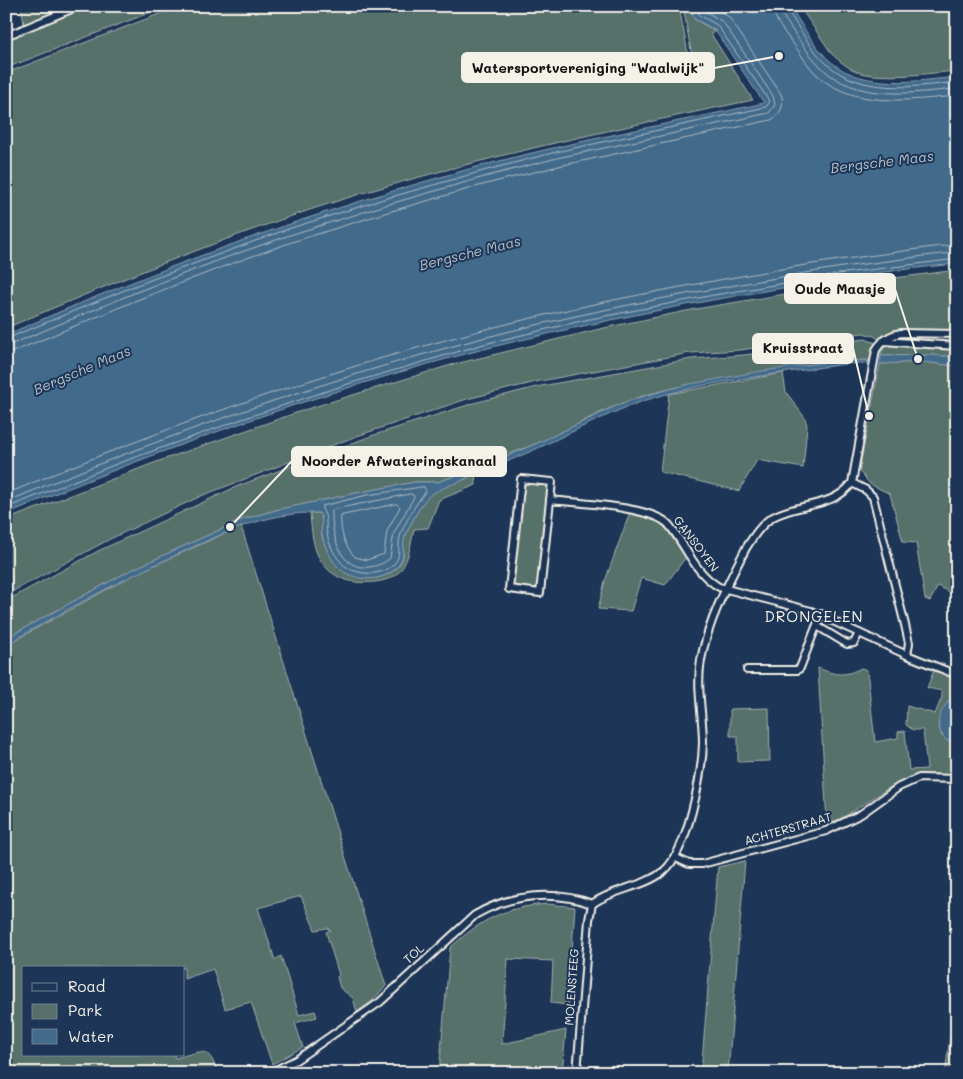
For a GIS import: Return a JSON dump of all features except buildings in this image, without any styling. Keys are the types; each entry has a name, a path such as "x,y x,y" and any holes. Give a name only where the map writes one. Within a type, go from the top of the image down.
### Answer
{"street":[{"path":"6,36 79,6"},
{"path":"592,904 608,895 650,880 665,870 683,839 695,797 701,763 703,742 699,690 701,658 705,642 726,589 748,546 767,521 786,512 820,503 844,490 852,483 876,350 883,341 893,335 901,334 957,334"},
{"path":"883,341 957,346"},
{"path":"521,479 552,482 550,500 540,593 509,589 521,479"},
{"path":"852,483 866,490 873,497 905,625 908,643 907,655"},
{"name":"GANSOYEN","path":"550,500 610,507 660,517 670,526 688,555 712,583 726,589 821,614 907,655 957,675"},
{"path":"747,670 797,670 800,668 821,614"},
{"path":"817,626 847,644 854,643 859,633"},
{"name":"ACHTERSTRAAT","path":"674,857 689,864 702,864 826,831 861,814 899,787 919,778 957,780"},
{"name":"TOL","path":"265,1073 296,1060 380,1002 475,915 488,907 545,894 564,896 592,904"},
{"name":"MOLENSTEEG","path":"577,1073 589,920 592,904"}],"green space":[{"path":"21,6 71,6 24,24"},
{"path":"91,6 167,6 6,68 6,40"},
{"path":"180,6 679,6 693,80 696,79 683,6 691,6 694,19 715,31 711,34 753,100 557,142 363,193 318,207 183,256 6,328 6,73"},
{"path":"799,6 957,6 957,71 893,76 858,72 832,54"},
{"path":"957,270 957,332 925,331 880,340 863,333 740,350 690,353 540,381 467,399 354,437 201,496 110,539 6,595 6,520 159,461 307,409 451,365 604,328 696,309 833,286"},
{"path":"865,339 876,343 872,362 867,360 849,361 763,372 694,384 647,395 624,402 540,442 488,463 475,472 476,485 439,500 428,528 414,529 405,563 399,572 391,578 365,583 348,580 332,573 320,560 316,551 310,513 319,513 322,521 324,543 337,565 344,571 362,578 381,577 397,568 402,560 405,537 427,497 440,489 468,478 466,472 438,482 415,482 366,491 276,510 244,519 131,570 6,638 6,601 98,551 238,486 371,436 474,403 536,387 691,359 744,355"},
{"path":"892,345 957,349 957,357 931,355 881,356 884,349"},
{"path":"923,362 957,366 957,596 938,586 930,601 925,599 916,543 903,542 890,494 870,484 859,471 880,364"},
{"path":"783,373 786,392 805,418 807,426 803,468 757,460 739,491 660,472 669,394"},
{"path":"528,482 549,486 538,588 533,590 514,587 513,585 523,487"},
{"path":"630,512 659,522 686,557 665,585 641,578 631,611 598,609 605,581"},
{"path":"241,526 386,986 372,1001 357,1012 353,998 340,988 337,977 339,975 326,932 331,930 327,928 315,930 301,896 258,908 275,960 281,956 299,1015 315,1011 317,1017 295,1023 303,1047 272,1064 251,1002 225,1009 213,969 185,979 185,966 22,966 22,1056 174,1056 175,1058 202,1052 207,1053 218,1073 6,1073 6,645 133,575"},
{"path":"818,668 840,674 850,673 861,668 867,670 875,742 898,738 898,732 905,731 909,770 927,769 923,730 913,730 906,725 907,706 935,714 942,697 942,691 927,688 934,670 957,679 957,695 949,701 938,724 942,736 952,742 957,741 957,776 933,774 909,778 890,787 842,818 827,824"},
{"path":"769,708 770,761 738,762 738,736 730,736 730,709"},
{"path":"745,861 728,1073 701,1073 718,867"},
{"path":"547,904 575,907 568,1005 551,1003 553,961 508,959 502,1044 566,1030 562,1073 439,1073 450,948 472,930 494,917 518,908"},
{"path":"957,988 957,1073 945,1073"}],"water":[{"name":"Bergsche Maas","path":"691,6 790,6 820,50 831,62 844,71 859,77 891,82 957,77 957,264 848,277 644,313 484,349 423,365 362,383 182,444 6,514 6,335 181,263 359,201 515,157 764,103 714,29 694,19"},
{"path":"931,355 957,357 957,366 923,362 880,364 881,356"},
{"path":"868,360 867,363 832,366 685,389 642,401 513,459 476,472 476,470 484,466 637,398 685,385 762,371 820,363"},
{"path":"472,471 473,473 469,477 435,492 425,501 407,532 400,563 387,575 369,579 351,576 343,572 337,566 324,543 319,513 281,516 262,520 208,540 89,598 6,645 6,638 131,570 244,519 276,510 366,491 415,482 438,482"},
{"path":"957,695 957,741 947,741 939,729 940,716 946,705"}],"place":[{"name":"Watersportvereniging \"Waalwijk\"","path":"779,56"},
{"name":"Oude Maasje","path":"918,359"},
{"name":"Kruisstraat","path":"869,416"},
{"name":"Noorder Afwateringskanaal","path":"230,527"}],"district":[{"name":"DRONGELEN","path":"814,617"}]}
